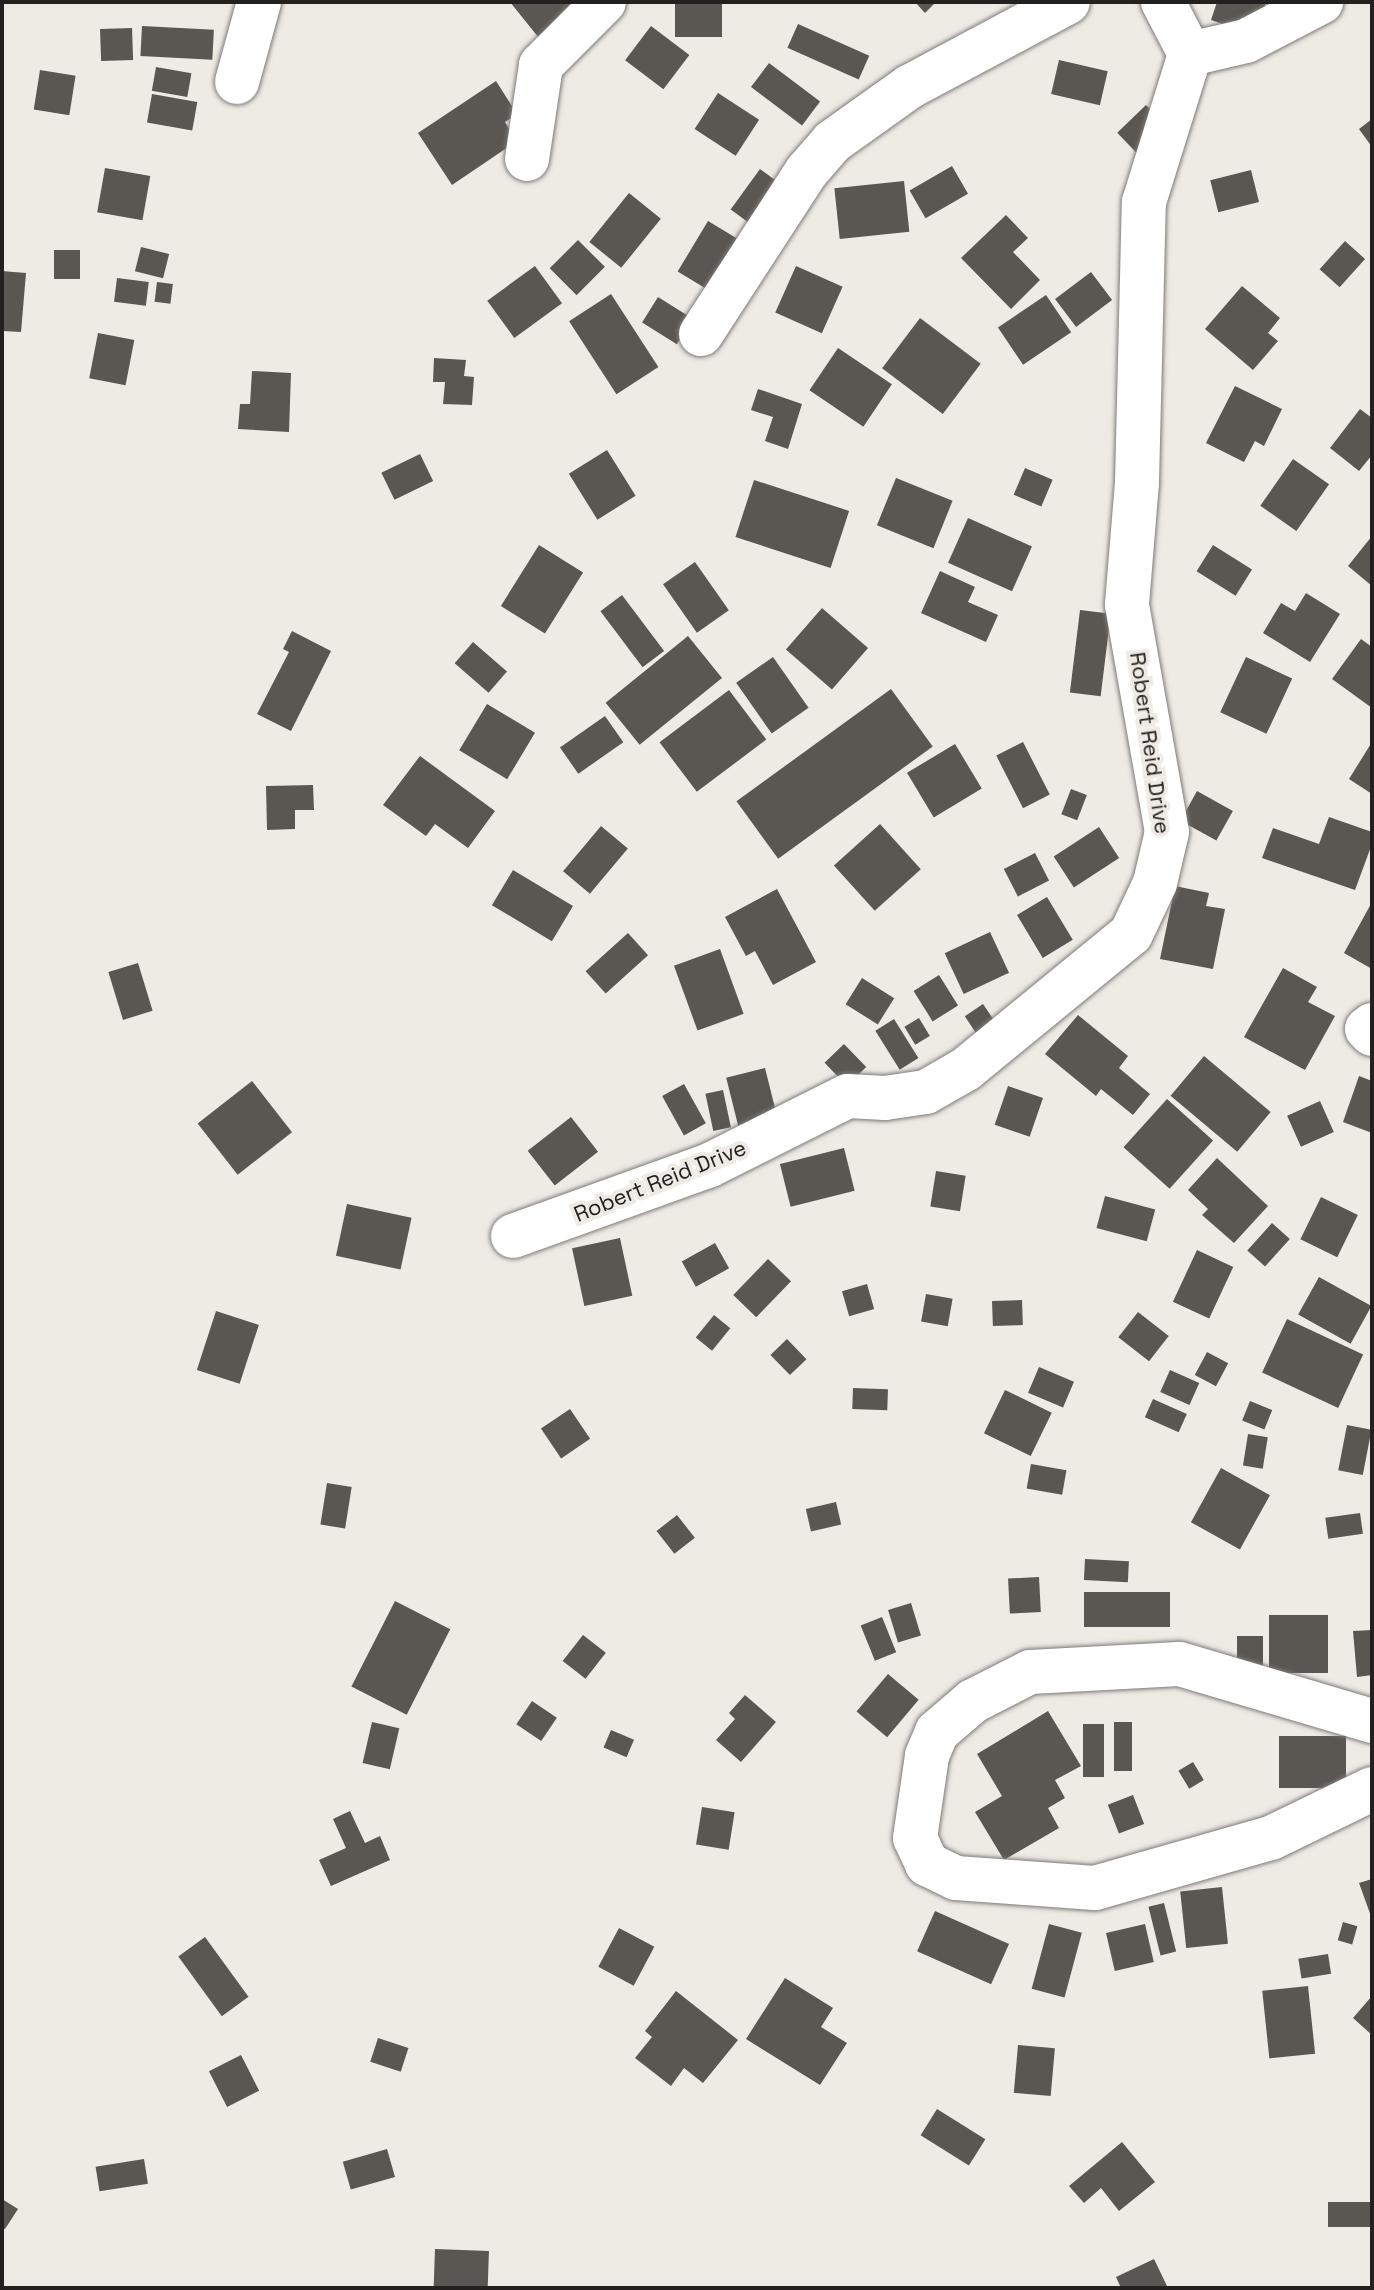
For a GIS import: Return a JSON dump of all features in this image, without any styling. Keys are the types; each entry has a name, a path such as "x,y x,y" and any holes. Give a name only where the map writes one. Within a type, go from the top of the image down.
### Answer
{"street":[{"path":"237,82 259,2"},
{"path":"527,159 541,65 604,2"},
{"path":"701,334 807,171 832,142 909,87 1068,2"},
{"path":"1163,2 1190,54 1246,41 1321,2"},
{"name":"Robert Reid Drive","path":"513,1236 710,1165 848,1096 885,1098 926,1092 966,1069 1131,934 1155,883 1167,832 1127,604 1137,482 1144,202 1180,96 1190,54"},
{"path":"1372,1025 1367,1029 1372,1034"},
{"path":"1372,1721 1179,1664 1030,1672 973,1701 937,1732 927,1756 915,1838 927,1864 956,1878 1095,1888 1271,1838 1372,1789"}],"building":[{"path":"510,2 586,2 543,43"},
{"path":"675,2 722,2 722,37 675,37"},
{"path":"915,2 936,2 925,13"},
{"path":"1217,2 1266,2 1254,35 1211,20"},
{"path":"798,24 869,56 859,79 787,48"},
{"path":"142,26 214,30 212,60 140,56"},
{"path":"651,26 689,55 663,89 625,60"},
{"path":"132,28 133,60 101,61 100,29"},
{"path":"1059,60 1108,71 1100,105 1051,94"},
{"path":"769,63 820,102 802,125 751,87"},
{"path":"156,67 191,73 187,97 152,91"},
{"path":"40,70 76,76 69,115 34,110"},
{"path":"496,81 517,114 505,122 517,141 452,185 418,133"},
{"path":"718,93 759,120 736,156 695,129"},
{"path":"152,94 197,102 192,131 147,123"},
{"path":"1146,105 1166,126 1137,154 1117,133"},
{"path":"1372,119 1372,147 1359,129"},
{"path":"952,166 968,194 926,218 910,190"},
{"path":"105,168 150,176 142,220 97,212"},
{"path":"760,169 788,189 758,229 731,209"},
{"path":"1251,170 1259,202 1218,212 1210,180"},
{"path":"904,181 909,232 840,239 834,188"},
{"path":"629,193 661,219 621,268 589,242"},
{"path":"1006,215 1028,238 1013,252 1040,280 1011,309 961,258"},
{"path":"708,221 746,244 715,294 678,272"},
{"path":"578,240 605,267 577,295 550,268"},
{"path":"1345,241 1365,259 1340,287 1320,269"},
{"path":"141,247 169,254 163,278 135,271"},
{"path":"54,250 80,250 80,279 54,279"},
{"path":"535,266 562,303 514,338 487,301"},
{"path":"796,266 843,287 822,333 775,313"},
{"path":"2,271 26,273 21,332 2,331"},
{"path":"1091,272 1112,300 1076,327 1055,299"},
{"path":"117,278 149,282 146,306 114,302"},
{"path":"157,282 173,284 170,304 155,302"},
{"path":"1242,286 1280,318 1268,333 1278,341 1253,370 1205,329"},
{"path":"611,294 658,367 616,394 569,321"},
{"path":"1046,295 1071,332 1023,365 998,327"},
{"path":"658,297 693,319 677,344 642,322"},
{"path":"920,318 981,364 943,414 882,368"},
{"path":"98,333 134,340 126,385 89,378"},
{"path":"838,348 892,384 863,427 809,390"},
{"path":"434,358 466,360 464,376 474,377 472,405 443,404 445,382 433,382"},
{"path":"252,371 291,373 289,432 238,429 240,404 250,404"},
{"path":"1235,386 1282,409 1264,446 1255,441 1244,462 1206,443"},
{"path":"758,389 802,404 788,449 765,441 773,417 751,410"},
{"path":"1360,409 1372,418 1372,455 1359,471 1330,448"},
{"path":"607,450 636,496 597,520 569,474"},
{"path":"420,454 433,481 395,500 381,473"},
{"path":"1293,459 1329,484 1296,531 1260,506"},
{"path":"1025,468 1053,480 1041,506 1014,495"},
{"path":"896,478 953,501 933,548 877,525"},
{"path":"754,480 849,511 831,568 735,537"},
{"path":"968,518 1032,546 1012,591 948,563"},
{"path":"1372,536 1372,586 1348,566"},
{"path":"539,545 583,573 545,634 501,606"},
{"path":"1213,545 1252,569 1236,596 1197,571"},
{"path":"695,562 729,610 697,633 663,584"},
{"path":"940,571 975,587 968,602 998,615 986,642 921,613"},
{"path":"1306,593 1340,614 1310,662 1263,633 1281,603 1295,611"},
{"path":"622,595 664,651 643,667 600,611"},
{"path":"822,608 868,648 832,690 786,650"},
{"path":"1080,610 1111,614 1101,696 1070,692"},
{"path":"292,631 331,651 291,731 257,714 289,652 283,649"},
{"path":"688,636 722,678 640,745 606,703"},
{"path":"1361,639 1372,647 1372,708 1332,679"},
{"path":"473,642 507,672 489,693 455,663"},
{"path":"773,657 809,708 772,734 736,683"},
{"path":"1246,657 1292,679 1266,734 1220,712"},
{"path":"891,689 933,746 778,859 736,801"},
{"path":"729,690 766,740 697,792 660,742"},
{"path":"487,704 535,733 507,779 459,750"},
{"path":"605,716 623,742 578,774 560,748"},
{"path":"1023,742 1050,795 1023,808 996,756"},
{"path":"1372,742 1372,794 1349,779"},
{"path":"955,744 982,789 934,817 907,773"},
{"path":"420,756 495,811 468,848 435,824 426,836 383,805"},
{"path":"313,785 314,810 295,810 295,829 267,830 266,786"},
{"path":"1071,789 1087,795 1077,820 1061,814"},
{"path":"1197,791 1233,811 1216,841 1181,821"},
{"path":"1329,817 1372,832 1372,844 1355,890 1262,858 1273,828 1319,844"},
{"path":"880,824 921,869 875,911 834,865"},
{"path":"601,826 628,848 590,894 563,871"},
{"path":"1099,827 1119,858 1074,887 1054,856"},
{"path":"1035,853 1049,881 1018,897 1004,869"},
{"path":"513,870 573,906 552,941 492,905"},
{"path":"1175,886 1209,893 1206,906 1225,909 1213,969 1160,959"},
{"path":"777,889 816,962 773,985 755,951 746,956 725,917"},
{"path":"1047,897 1073,940 1043,958 1017,915"},
{"path":"1372,902 1372,969 1344,953"},
{"path":"990,932 1009,973 964,994 945,953"},
{"path":"628,933 648,955 606,993 586,971"},
{"path":"720,949 744,1014 698,1031 674,966"},
{"path":"138,963 153,1011 123,1020 108,972"},
{"path":"1283,968 1317,987 1308,1002 1335,1016 1305,1070 1244,1037"},
{"path":"939,975 958,1006 933,1021 914,991"},
{"path":"862,978 894,998 878,1024 846,1004"},
{"path":"983,1004 1000,1029 982,1041 965,1016"},
{"path":"1078,1015 1128,1056 1119,1068 1150,1094 1133,1115 1101,1089 1096,1096 1045,1054"},
{"path":"919,1018 930,1036 915,1045 904,1027"},
{"path":"894,1019 918,1058 900,1070 875,1031"},
{"path":"844,1044 866,1067 847,1086 825,1063"},
{"path":"1204,1056 1271,1112 1237,1152 1171,1096"},
{"path":"765,1068 777,1116 738,1125 726,1078"},
{"path":"1359,1076 1372,1081 1372,1133 1343,1122"},
{"path":"252,1081 292,1132 238,1175 198,1123"},
{"path":"684,1084 706,1123 684,1135 662,1096"},
{"path":"1008,1086 1043,1098 1030,1137 995,1125"},
{"path":"723,1090 731,1127 713,1131 705,1094"},
{"path":"1167,1099 1213,1140 1170,1189 1124,1147"},
{"path":"1320,1101 1334,1132 1301,1147 1287,1116"},
{"path":"571,1117 598,1152 555,1186 528,1151"},
{"path":"844,1148 855,1191 791,1207 780,1164"},
{"path":"1217,1158 1268,1206 1234,1243 1202,1215 1208,1209 1188,1190"},
{"path":"936,1171 966,1176 960,1211 930,1207"},
{"path":"1105,1196 1155,1209 1147,1241 1096,1228"},
{"path":"1321,1197 1358,1215 1337,1257 1300,1239"},
{"path":"347,1204 412,1218 401,1270 336,1256"},
{"path":"1272,1223 1290,1239 1265,1267 1247,1250"},
{"path":"620,1238 632,1296 584,1306 572,1248"},
{"path":"715,1243 729,1268 696,1287 682,1261"},
{"path":"1197,1250 1233,1267 1209,1319 1173,1302"},
{"path":"768,1259 791,1281 756,1317 733,1295"},
{"path":"1319,1277 1371,1306 1351,1344 1298,1315"},
{"path":"867,1284 874,1309 849,1316 842,1291"},
{"path":"926,1294 953,1299 948,1326 921,1322"},
{"path":"1022,1300 1023,1325 993,1326 992,1301"},
{"path":"216,1311 259,1325 240,1384 197,1370"},
{"path":"1138,1312 1169,1336 1149,1361 1118,1337"},
{"path":"714,1315 730,1328 712,1351 696,1338"},
{"path":"1287,1319 1363,1354 1338,1408 1262,1372"},
{"path":"787,1339 806,1359 790,1375 770,1355"},
{"path":"1207,1352 1228,1363 1216,1386 1195,1375"},
{"path":"1039,1367 1074,1382 1063,1408 1028,1393"},
{"path":"1170,1370 1199,1383 1189,1405 1160,1392"},
{"path":"853,1388 888,1389 887,1410 852,1409"},
{"path":"1005,1390 1052,1413 1031,1456 984,1433"},
{"path":"1153,1399 1187,1414 1179,1432 1145,1417"},
{"path":"1250,1401 1272,1410 1264,1429 1242,1420"},
{"path":"570,1409 590,1439 561,1458 541,1429"},
{"path":"1347,1425 1372,1430 1363,1475 1338,1470"},
{"path":"1248,1434 1268,1437 1263,1469 1243,1466"},
{"path":"1031,1464 1066,1470 1062,1495 1027,1489"},
{"path":"1221,1468 1270,1495 1240,1549 1191,1522"},
{"path":"327,1483 352,1487 345,1528 320,1524"},
{"path":"836,1502 841,1524 811,1531 806,1509"},
{"path":"1360,1513 1363,1534 1328,1539 1325,1518"},
{"path":"677,1515 695,1538 674,1554 657,1531"},
{"path":"1085,1559 1129,1561 1128,1582 1084,1580"},
{"path":"1039,1577 1041,1612 1010,1614 1008,1579"},
{"path":"1084,1592 1170,1592 1170,1627 1084,1627"},
{"path":"395,1601 450,1629 407,1715 351,1687"},
{"path":"911,1603 921,1636 898,1643 888,1610"},
{"path":"1269,1615 1328,1615 1328,1673 1269,1673"},
{"path":"882,1617 896,1652 875,1661 861,1626"},
{"path":"1372,1630 1372,1675 1357,1677 1353,1631"},
{"path":"583,1635 606,1653 586,1679 563,1661"},
{"path":"1237,1636 1263,1636 1263,1670 1237,1670"},
{"path":"888,1674 919,1700 887,1737 857,1712"},
{"path":"745,1695 776,1722 741,1762 716,1740 735,1719 729,1713"},
{"path":"532,1701 557,1718 541,1741 516,1724"},
{"path":"1048,1711 1081,1766 1055,1780 1065,1798 1048,1808 1059,1828 1004,1860 975,1812 1002,1796 977,1754"},
{"path":"372,1722 399,1728 390,1769 363,1763"},
{"path":"1114,1722 1132,1722 1132,1771 1114,1771"},
{"path":"1083,1724 1104,1724 1104,1777 1083,1777"},
{"path":"611,1730 634,1740 627,1757 604,1747"},
{"path":"1279,1736 1346,1736 1346,1788 1279,1788"},
{"path":"1193,1762 1204,1780 1189,1789 1178,1771"},
{"path":"1133,1795 1144,1824 1119,1834 1108,1805"},
{"path":"702,1807 735,1812 729,1850 696,1845"},
{"path":"350,1811 365,1843 380,1836 390,1860 331,1886 319,1860 346,1848 333,1819"},
{"path":"1372,1879 1372,1919 1359,1883"},
{"path":"1222,1887 1228,1944 1186,1948 1180,1891"},
{"path":"1164,1903 1176,1952 1161,1955 1148,1907"},
{"path":"935,1911 1009,1944 991,1984 917,1951"},
{"path":"1343,1922 1357,1926 1352,1944 1338,1940"},
{"path":"1049,1924 1082,1933 1065,1998 1032,1989"},
{"path":"1145,1924 1154,1962 1115,1971 1106,1933"},
{"path":"619,1928 654,1947 634,1986 598,1967"},
{"path":"205,1937 248,1997 222,2016 178,1956"},
{"path":"1328,1954 1331,1974 1301,1978 1298,1959"},
{"path":"785,1978 833,2008 821,2027 847,2043 820,2085 746,2039"},
{"path":"1308,1986 1315,2054 1269,2058 1262,1991"},
{"path":"676,1991 738,2040 703,2083 684,2068 671,2086 635,2058 652,2037 645,2031"},
{"path":"1372,1996 1372,2035 1353,2018"},
{"path":"378,2038 408,2048 401,2072 370,2062"},
{"path":"1018,2045 1055,2048 1051,2096 1014,2093"},
{"path":"241,2055 259,2091 227,2107 209,2071"},
{"path":"937,2109 985,2139 969,2165 921,2135"},
{"path":"1122,2142 1155,2182 1119,2211 1101,2188 1084,2203 1069,2186"},
{"path":"387,2149 395,2177 351,2190 343,2162"},
{"path":"144,2159 148,2184 100,2191 96,2167"},
{"path":"2,2199 18,2209 5,2229 2,2228"},
{"path":"1328,2202 1372,2202 1372,2227 1328,2227"},
{"path":"435,2249 489,2251 488,2288 434,2288"},
{"path":"1154,2259 1168,2288 1121,2288 1116,2277"}]}
